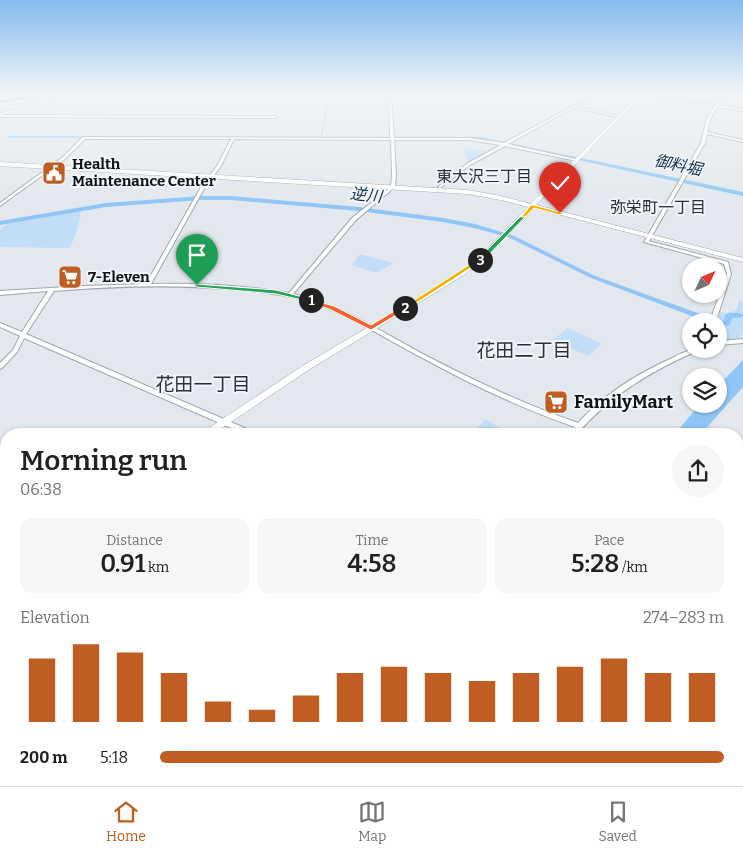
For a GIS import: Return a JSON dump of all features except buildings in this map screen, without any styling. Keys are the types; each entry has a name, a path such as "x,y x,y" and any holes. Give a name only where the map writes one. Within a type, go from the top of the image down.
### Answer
{"main road":[{"path":"215,428 284,381 479,261 605,131"},
{"path":"0,163 394,186 468,192 533,205"},
{"path":"394,186 440,187 486,192 743,259"}],"street":[{"path":"290,295 354,219 394,186 392,131"},
{"path":"440,187 469,164 530,131"},
{"path":"716,313 729,274 726,263 646,242 703,143 705,133 743,141"},
{"path":"0,206 51,167 84,138 469,139 507,144 577,159"},
{"path":"148,284 197,198 220,166 233,138"},
{"path":"0,293 148,284 234,288 290,295 331,307 497,394 537,412 579,426 607,401 639,377 682,356"},
{"path":"0,367 15,352 52,289"},
{"path":"0,325 238,428"},
{"path":"727,342 743,341"}],"shaded area":[{"path":"463,148 491,151 468,163"},
{"path":"81,211 78,228 70,248 0,247 0,230 7,224"},
{"path":"359,255 394,263 377,272 373,272 352,265"},
{"path":"739,301 742,301 743,331 740,338 727,339 727,313 725,313 736,311"},
{"path":"568,328 601,345 588,356 555,341 554,339"},
{"path":"485,419 500,428 478,428"}],"water":[{"path":"743,360 743,387 727,405 727,377"},
{"path":"692,413 720,413 706,428 680,428"}],"waterway":[{"path":"321,137 322,131"},
{"name":"御料堀","path":"9,137 481,138 743,194"},
{"name":"逆川","path":"0,223 106,205 201,198 231,198 359,209 443,220 475,226 510,236 593,277 690,313"},
{"name":"逆川","path":"727,323 728,317 739,315"}],"place":[{"name":"Health Maintenance Center","path":"54,173"},
{"name":"7-Eleven","path":"70,277"},
{"name":"FamilyMart","path":"556,402"}],"district":[{"name":"東大沢三丁目","path":"484,176"},
{"name":"弥栄町一丁目","path":"658,207"},
{"name":"花田二丁目","path":"524,350"},
{"name":"花田一丁目","path":"203,384"}],"route":[{"path":"197,285 262,290 290,295 331,307 371,328 462,274 479,261 532,206 560,213"}]}
